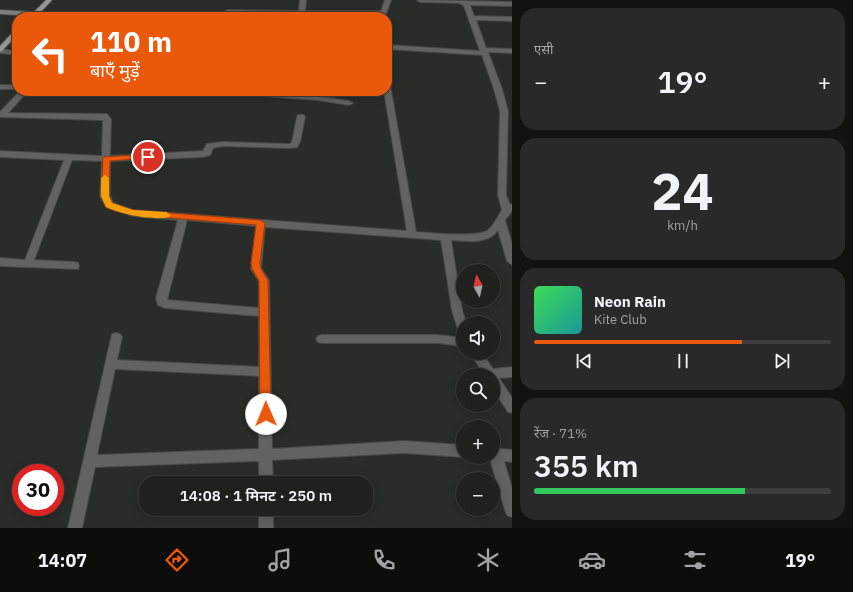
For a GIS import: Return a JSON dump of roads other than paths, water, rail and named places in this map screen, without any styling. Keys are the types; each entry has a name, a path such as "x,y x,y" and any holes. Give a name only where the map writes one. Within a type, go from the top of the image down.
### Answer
{"main road":[{"path":"36,12 49,0"},
{"path":"0,12 12,13"},
{"path":"0,51 12,37"}],"street":[{"path":"302,11 303,0"},
{"path":"383,12 388,0"},
{"path":"420,0 512,4"},
{"path":"1,115 104,116 107,124 105,196 109,205 118,210 133,213 412,235 482,237 491,233 509,208 502,195 504,111 498,89 465,3"},
{"path":"227,12 322,12"},
{"path":"472,18 512,19"},
{"path":"392,47 484,52 512,51"},
{"path":"0,51 12,52"},
{"path":"0,87 12,87"},
{"path":"1,115 19,96"},
{"path":"321,96 349,103"},
{"path":"389,96 412,235"},
{"path":"503,106 512,106"},
{"path":"0,154 106,158 203,154 207,153 210,146 224,144 290,146 294,145 296,142 301,116"},
{"path":"28,264 69,157"},
{"path":"183,217 161,298 162,302 165,304 264,312"},
{"path":"500,220 512,261"},
{"path":"261,223 256,269 264,280 266,476"},
{"path":"445,236 459,316"},
{"path":"0,262 74,266"},
{"path":"75,528 116,337"},
{"path":"322,339 438,339 456,341"},
{"path":"111,364 265,372"},
{"path":"500,374 512,372"},
{"path":"500,390 512,408"},
{"path":"90,461 266,455 404,447 456,451"},
{"path":"500,455 512,456"},
{"path":"497,464 512,510"},
{"path":"266,516 266,528"}]}
